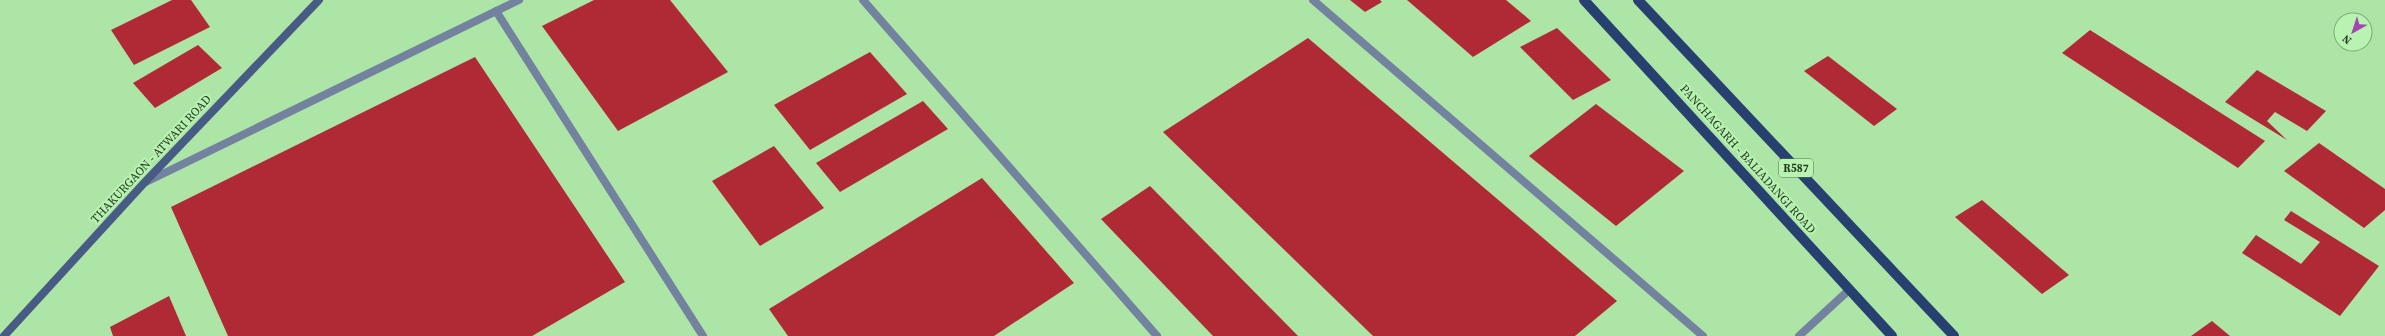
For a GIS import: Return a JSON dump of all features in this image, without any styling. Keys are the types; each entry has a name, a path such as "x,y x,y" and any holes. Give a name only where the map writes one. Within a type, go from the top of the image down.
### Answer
{"main road":[{"name":"THAKURGAON - ATWARI ROAD","path":"4,336 145,182 318,0"},
{"name":"PANCHAGARH - BALIADANGI ROAD","path":"1584,0 1892,336"},
{"name":"R587","path":"1638,0 1954,336"}],"street":[{"path":"145,182 519,0"},
{"path":"863,0 1157,336"},
{"path":"1313,0 1703,336"},
{"path":"496,11 703,336"},
{"path":"1799,336 1849,290"}],"building":[{"path":"172,0 191,0 210,27 134,65 111,30"},
{"path":"594,0 670,0 728,72 618,131 542,26"},
{"path":"1350,0 1380,0 1382,2 1365,12"},
{"path":"1407,0 1506,0 1531,21 1473,57"},
{"path":"1557,28 1611,80 1573,100 1520,47"},
{"path":"2090,30 2265,141 2238,168 2062,53"},
{"path":"1308,38 1617,301 1575,336 1373,336 1163,132"},
{"path":"198,45 222,68 155,108 133,83"},
{"path":"870,52 907,94 810,150 774,105"},
{"path":"1828,56 1897,109 1874,126 1804,71"},
{"path":"475,57 625,282 532,336 228,336 171,207"},
{"path":"2257,70 2326,111 2307,131 2275,112 2267,121 2287,140 2225,102"},
{"path":"923,101 948,129 840,192 816,163"},
{"path":"1596,104 1684,171 1616,226 1529,156"},
{"path":"2319,143 2385,189 2385,210 2364,228 2284,171"},
{"path":"774,146 824,208 760,246 712,181"},
{"path":"982,178 1074,283 994,336 788,336 769,309"},
{"path":"1150,186 1298,336 1213,336 1101,219"},
{"path":"1982,200 2069,275 2042,294 1955,217"},
{"path":"2291,211 2379,266 2340,316 2242,253 2256,235 2301,264 2320,242 2284,220"},
{"path":"169,296 186,336 113,336 110,327"},
{"path":"2212,321 2230,336 2191,336"}]}
